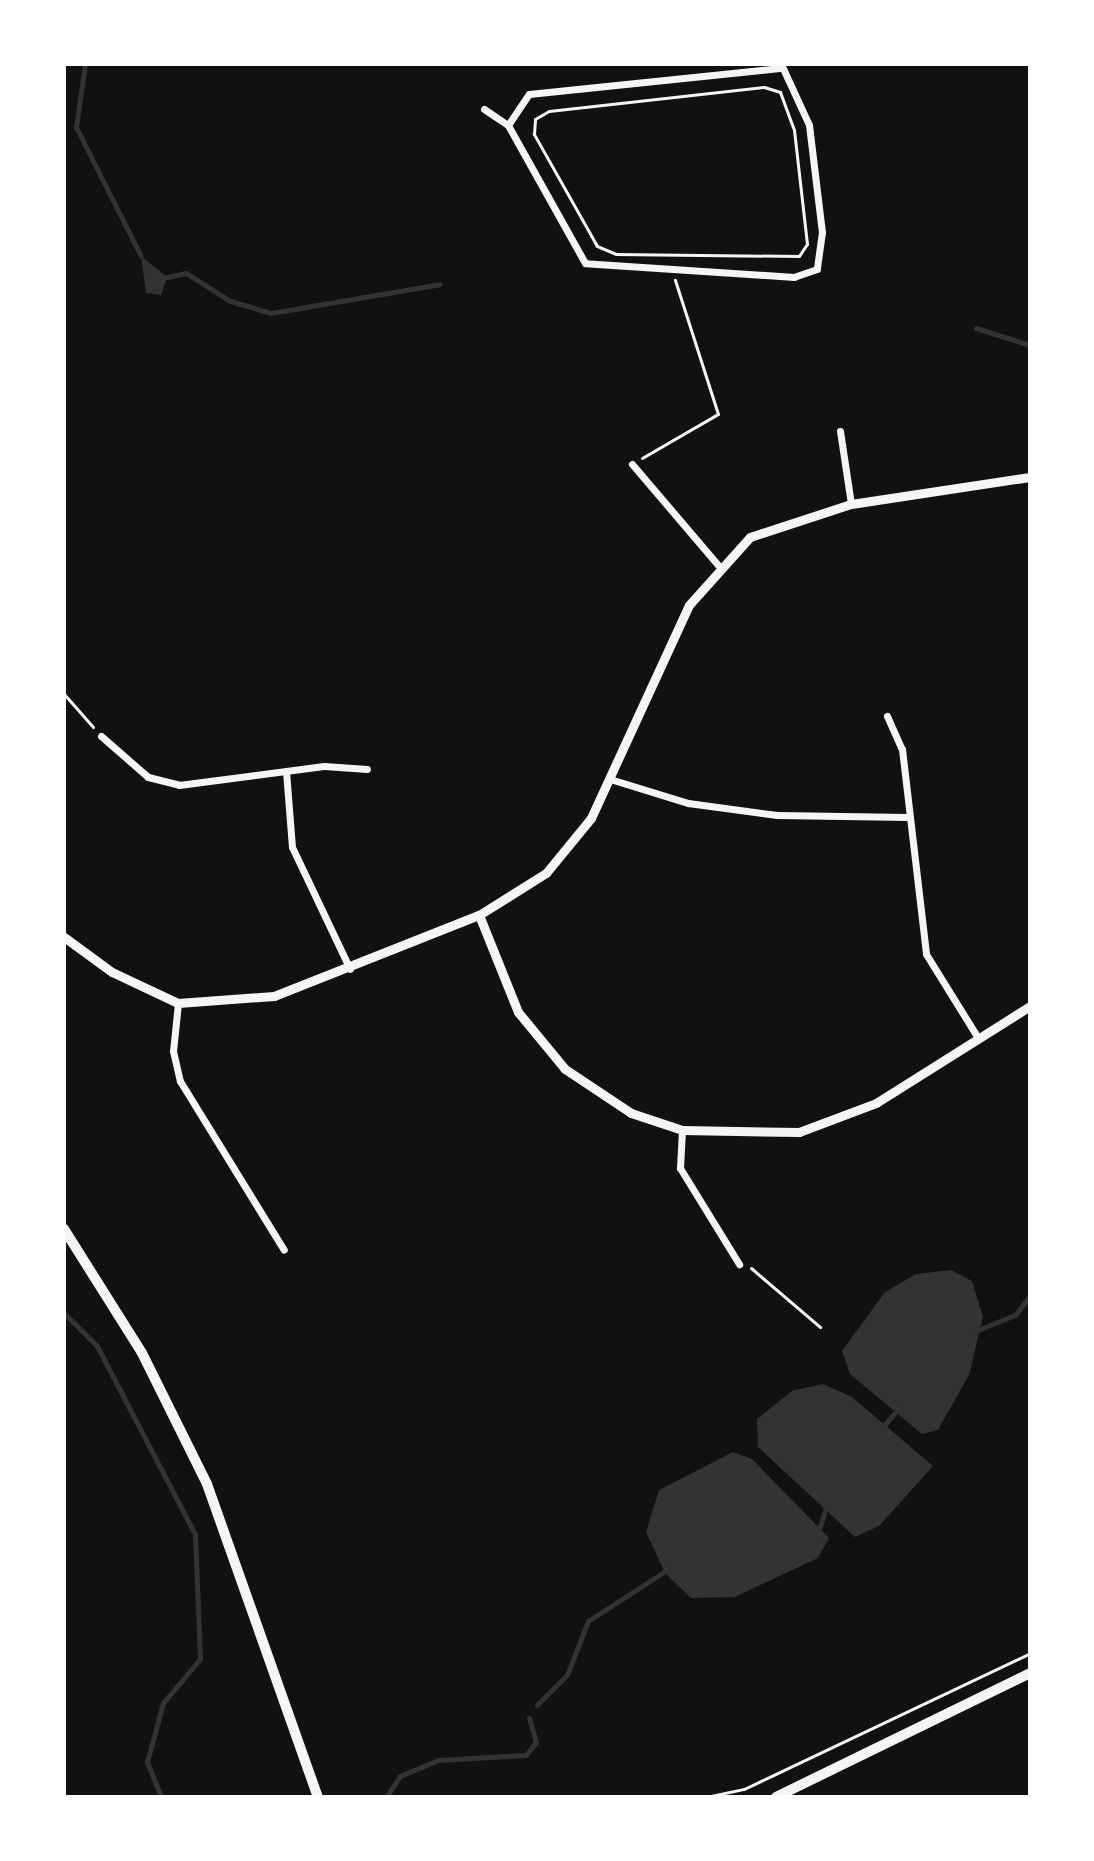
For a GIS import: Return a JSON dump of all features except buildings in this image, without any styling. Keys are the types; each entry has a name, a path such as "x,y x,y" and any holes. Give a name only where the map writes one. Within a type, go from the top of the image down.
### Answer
{"main road":[{"path":"64,1229 142,1353 207,1484 318,1797"},
{"path":"776,1797 1030,1673"}],"street":[{"path":"484,109 508,125 585,263 794,277 817,269 822,232 809,125 781,66 529,94 508,125"},
{"path":"840,431 851,504"},
{"path":"632,464 718,565"},
{"path":"64,937 112,972 178,1003 274,996 350,969 479,915 546,873 591,818 689,605 718,565 750,537 851,504 1030,477"},
{"path":"887,716 902,749 907,817 926,954 978,1038"},
{"path":"101,736 148,777 179,785 286,771 367,769"},
{"path":"286,771 292,847 350,969"},
{"path":"610,779 688,803 777,815 907,817"},
{"path":"479,915 518,1012 565,1069 631,1113 682,1130 799,1132 876,1103 1030,1006"},
{"path":"178,1003 173,1051 180,1081 284,1250"},
{"path":"682,1130 680,1168 739,1264"}],"path":[{"path":"764,87 780,92 794,130 807,244 799,256 616,254 597,246 534,134 535,119 549,111 764,87"},
{"path":"632,464 718,414 672,271"},
{"path":"64,694 101,736"},
{"path":"761,1271 820,1327"},
{"path":"706,1797 744,1789 1030,1653"}],"shaded area":[{"path":"141,256 167,277 161,295 146,293"},
{"path":"951,1270 972,1281 983,1317 969,1375 938,1430 922,1434 850,1374 842,1351 885,1292 916,1274"},
{"path":"823,1384 852,1397 933,1466 879,1526 855,1537 758,1447 757,1419 792,1391"},
{"path":"733,1452 752,1459 829,1538 818,1558 735,1597 691,1598 665,1573 646,1532 659,1490"}],"waterway":[{"path":"85,64 76,127 141,256"},
{"path":"167,277 186,273 230,301 271,313 440,284"},
{"path":"976,328 1030,345"},
{"path":"975,1331 1015,1315 1030,1296"},
{"path":"64,1313 97,1346 195,1534 200,1659 163,1703 147,1762 161,1797"},
{"path":"882,1428 899,1408"},
{"path":"818,1534 826,1506"},
{"path":"537,1705 567,1675 588,1621 670,1568"},
{"path":"386,1797 400,1776 438,1760 526,1755 536,1742 529,1718"}]}
